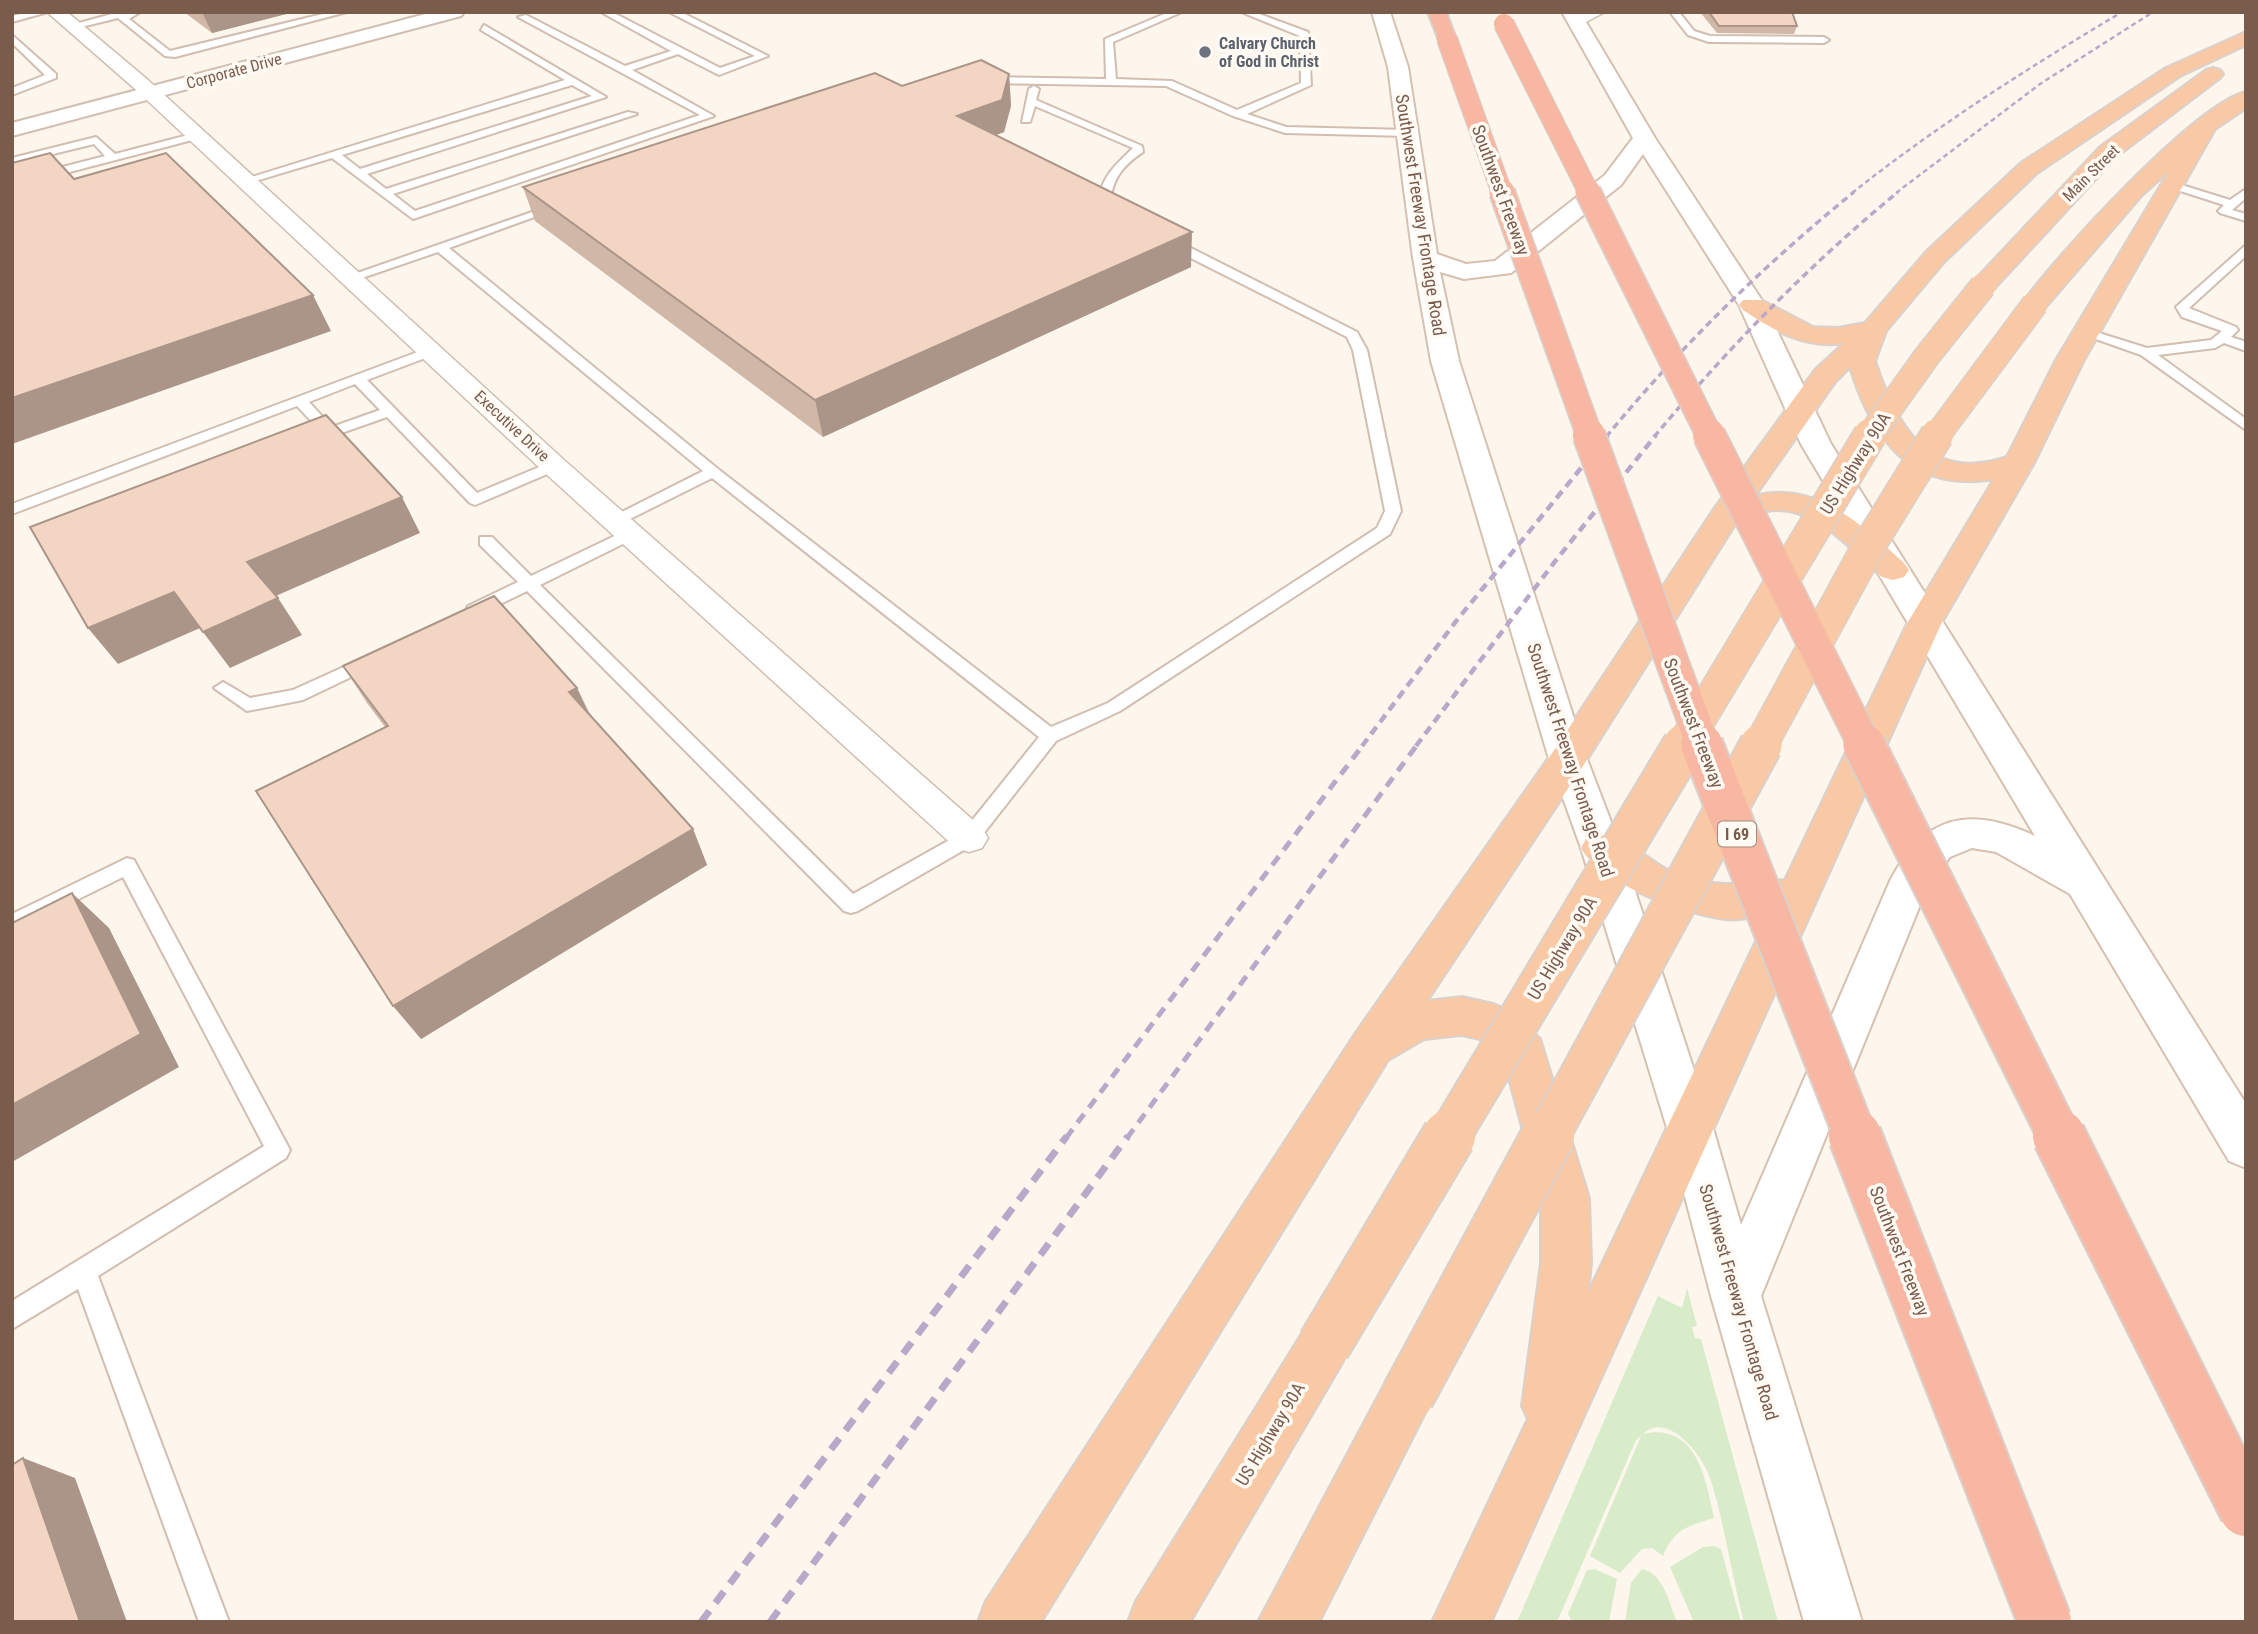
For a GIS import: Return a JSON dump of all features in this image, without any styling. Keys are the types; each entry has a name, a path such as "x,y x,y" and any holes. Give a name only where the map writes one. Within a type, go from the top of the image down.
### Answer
{"highway":[{"path":"1498,12 2246,1510"},
{"name":"Southwest Freeway","path":"1442,26 1677,681 2045,1622"},
{"path":"1007,1622 1371,1048 1568,759 1725,516 1825,376 1874,329 1935,257 2029,168 2173,72 2246,38"},
{"name":"Main Street","path":"1983,286 2108,152 2246,49"},
{"path":"1287,1622 1871,542 1942,427 2035,304 2134,190 2207,125 2246,99"},
{"path":"1461,1622 1925,622 2019,463 2086,333 2207,125"},
{"name":"US Highway 90A","path":"1157,1622 1865,443 1927,356 1983,286"},
{"path":"1752,305 1788,329 1818,336 1843,337 1874,329"},
{"path":"1874,329 1861,361 1872,395 1904,449 1938,468 1975,475 1995,472 2019,463"},
{"path":"1725,516 1768,502 1806,505 1845,527 1893,570"},
{"path":"1601,848 1663,887 1727,903 1798,894"},
{"path":"1371,1048 1417,1021 1462,1016 1493,1023 1524,1052 1565,1198 1566,1263 1545,1439"}],"main road":[{"name":"Corporate Drive","path":"12,130 146,88 414,12"},
{"name":"Corporate Drive","path":"12,117 146,88 455,12"},
{"name":"Southwest Freeway Frontage Road","path":"1381,12 1398,67 1425,258 1445,361 1568,759 1601,848 1690,1128 1736,1296 1833,1622"},
{"path":"1573,16 1644,138 1752,305 1816,444 2246,1146"},
{"path":"1425,258 1464,272 1502,268 1613,180 1644,138"},
{"path":"1736,1296 1910,881 1937,846 1967,833 2009,839 2084,884"}],"street":[{"path":"1573,16 1595,12"},
{"name":"Executive Drive","path":"65,19 146,88 554,466 969,838"}],"lane":[{"path":"12,19 44,12"},
{"path":"134,12 123,18 168,54 342,12"},
{"path":"65,19 134,12"},
{"path":"605,12 719,72 763,56 673,12"},
{"path":"1111,81 1108,41 1178,12"},
{"path":"1237,114 1306,85 1305,34 1245,12"},
{"path":"1674,12 1691,33 1710,39 1824,40"},
{"path":"359,173 632,114 709,116 523,17"},
{"path":"484,28 632,114"},
{"path":"12,38 52,76 12,92"},
{"path":"624,69 679,51"},
{"path":"970,80 1168,83 1237,114 1285,130 1408,133"},
{"path":"245,181 573,81"},
{"path":"1026,120 1035,81"},
{"path":"1031,101 1137,146 1139,150 1115,167 1105,192 1104,205 1128,222"},
{"path":"334,154 413,215 632,114"},
{"path":"385,193 632,114"},
{"path":"12,184 196,136"},
{"path":"12,161 96,140 113,158"},
{"path":"2172,185 2232,204"},
{"path":"2246,192 2224,211 2246,218"},
{"path":"352,277 573,201"},
{"path":"486,541 851,905 969,838 1050,736 1114,707 1332,566 1384,531 1393,511 1360,350 1352,335 1152,234"},
{"path":"440,247 713,472 1050,736"},
{"path":"2146,352 2215,344 2231,330 2187,314 2182,307 2246,249"},
{"path":"2086,333 2146,352 2246,426"},
{"path":"2222,338 2246,347"},
{"path":"12,509 431,351"},
{"path":"358,379 475,500 554,466"},
{"path":"300,401 330,433 389,411"},
{"path":"457,618 531,583 713,472"},
{"path":"223,688 247,705 298,696 383,654"},
{"path":"12,924 127,866 278,1150 12,1316"},
{"path":"84,1272 214,1622"}],"green space":[{"path":"1687,1288 1697,1326 1692,1327 1695,1338 1701,1339 1778,1622 1744,1622 1720,1513 1706,1469 1683,1439 1663,1428 1653,1428 1643,1434 1661,1433 1675,1436 1687,1445 1695,1456 1707,1486 1714,1518 1677,1534 1663,1556 1652,1548 1642,1549 1620,1573 1590,1556 1641,1436 1636,1440 1557,1622 1517,1622 1658,1296 1682,1308"},
{"path":"1714,1546 1721,1549 1741,1622 1694,1622 1670,1567 1703,1547"},
{"path":"1595,1569 1617,1579 1609,1622 1572,1622 1568,1614 1587,1570"},
{"path":"1642,1569 1661,1583 1677,1622 1625,1622 1631,1583"}],"building":[{"path":"1709,12 1792,12 1797,26 1719,26"},
{"path":"981,60 1009,74 1002,100 957,116 1192,232 815,400 523,187 875,73 902,86"},
{"path":"50,153 74,179 166,153 313,295 12,398 12,163"},
{"path":"326,415 402,497 247,562 278,598 203,632 174,592 88,628 30,527"},
{"path":"494,596 577,688 569,692 693,829 393,1006 256,791 388,726 343,666"},
{"path":"72,893 141,1034 12,1105 12,923"},
{"path":"23,1458 80,1622 12,1622 12,1465"}],"railway":[{"path":"1852,193 1984,98 2122,12"},
{"path":"1896,193 2040,84 2153,12"},
{"path":"1606,437 1663,371 1724,308 1788,248 1854,192"},
{"path":"1654,437 1770,308 1898,192"},
{"path":"1362,746 1457,620 1608,435"},
{"path":"1416,746 1553,564 1656,435"},
{"path":"1066,1138 1363,745"},
{"path":"1127,1138 1417,745"},
{"path":"701,1622 1067,1136"},
{"path":"770,1622 1128,1136"}],"place":[{"name":"Calvary Church of God in Christ","path":"1205,52"}]}
